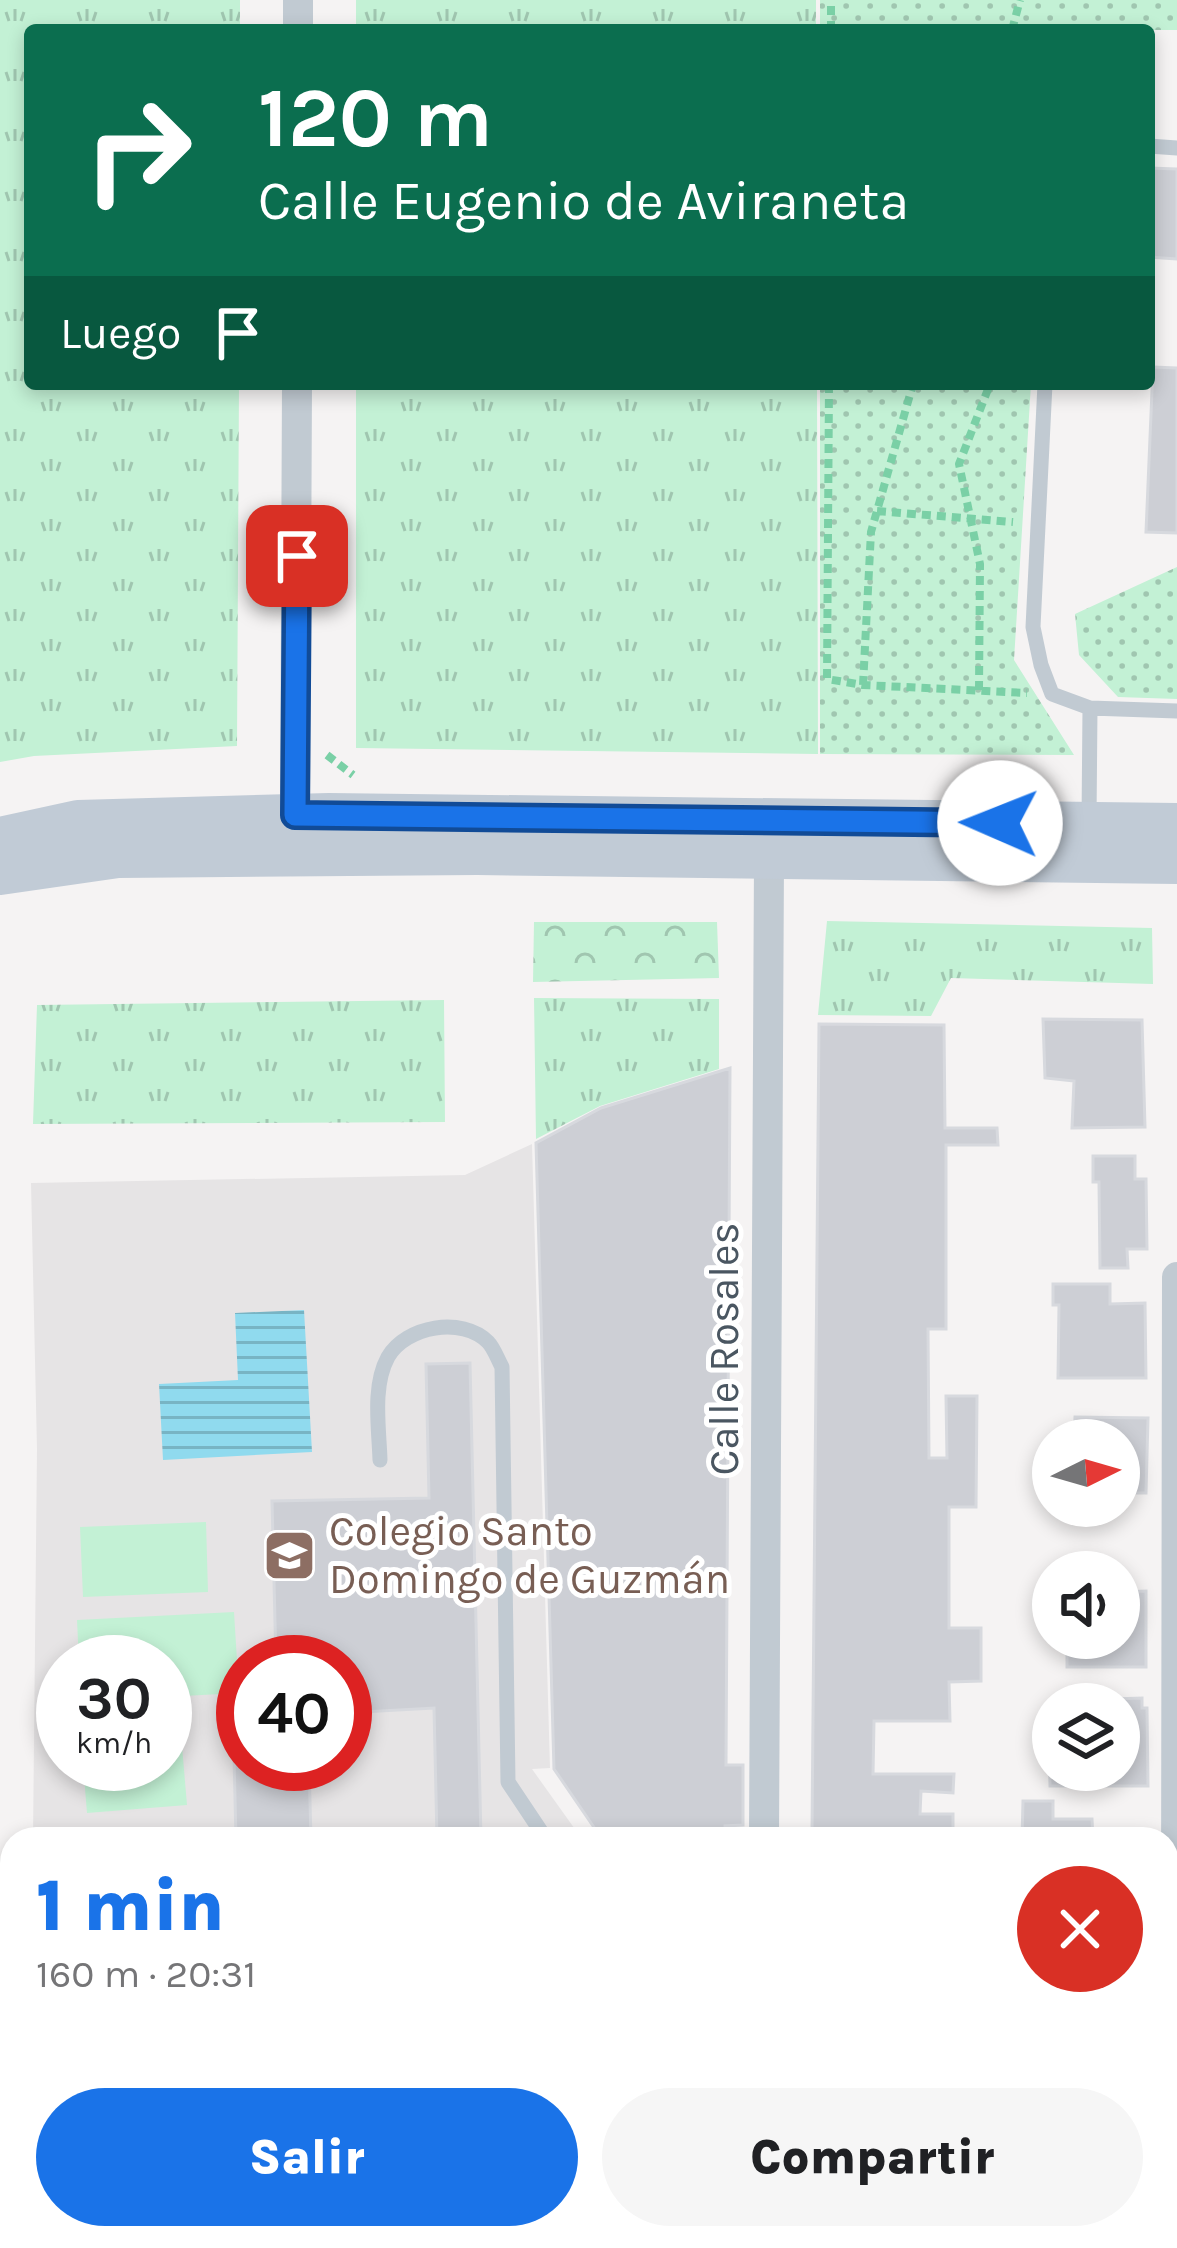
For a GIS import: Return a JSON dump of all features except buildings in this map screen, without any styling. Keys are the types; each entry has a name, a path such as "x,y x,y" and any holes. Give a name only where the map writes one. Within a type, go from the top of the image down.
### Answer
{"street":[{"path":"295,815 297,390"},
{"path":"0,838 78,821 295,815 1177,824"},
{"path":"0,874 118,856 477,854 1177,862"},
{"name":"Calle Rosales","path":"764,1827 769,859"},
{"path":"1174,1827 1177,1276"}],"lane":[{"path":"1045,390 1033,627 1040,665 1052,694 1090,708 1177,711"},
{"path":"1089,824 1090,708"},
{"path":"380,1460 378,1388 388,1356 409,1336 432,1328 460,1329 488,1342 502,1367 508,1783 538,1827"}],"path":[{"path":"829,390 827,679 1052,694"},
{"path":"863,685 872,532 911,390"},
{"path":"979,690 980,564 959,464 988,390"},
{"path":"878,511 1039,524"}],"shaded area":[{"name":"Colegio Santo Domingo de Guzmán","path":"532,1144 550,1768 532,1769 573,1827 33,1827 37,1449 31,1183 465,1175"}],"green space":[{"path":"0,0 240,0 240,24 24,24 24,390 239,390 237,746 34,756 0,762"},
{"path":"356,0 816,0 816,24 356,24"},
{"path":"820,0 1177,0 1177,30 1155,30 1155,24 820,24"},
{"path":"356,390 817,390 818,754 356,748"},
{"path":"820,390 1031,390 1014,660 1074,755 820,754"},
{"path":"1177,567 1177,699 1118,697 1079,655 1075,614"},
{"path":"827,921 1152,928 1153,984 951,978 931,1016 818,1015"},
{"path":"534,922 717,922 719,978 533,982"},
{"path":"534,998 719,999 719,1069 600,1106 536,1139"},
{"path":"444,1000 445,1122 33,1124 37,1005"},
{"path":"206,1522 208,1592 83,1597 80,1527"},
{"path":"234,1612 235,1635 216,1635 216,1694 192,1696 192,1635 78,1635 77,1620"},
{"path":"85,1791 186,1791 187,1805 87,1813"}],"water":[{"path":"304,1310 312,1452 163,1460 159,1384 238,1380 235,1313"}],"place":[{"name":"Colegio Santo Domingo de Guzmán","path":"290,1555"}],"route":[{"path":"297,556 295,815 1000,823"}]}
